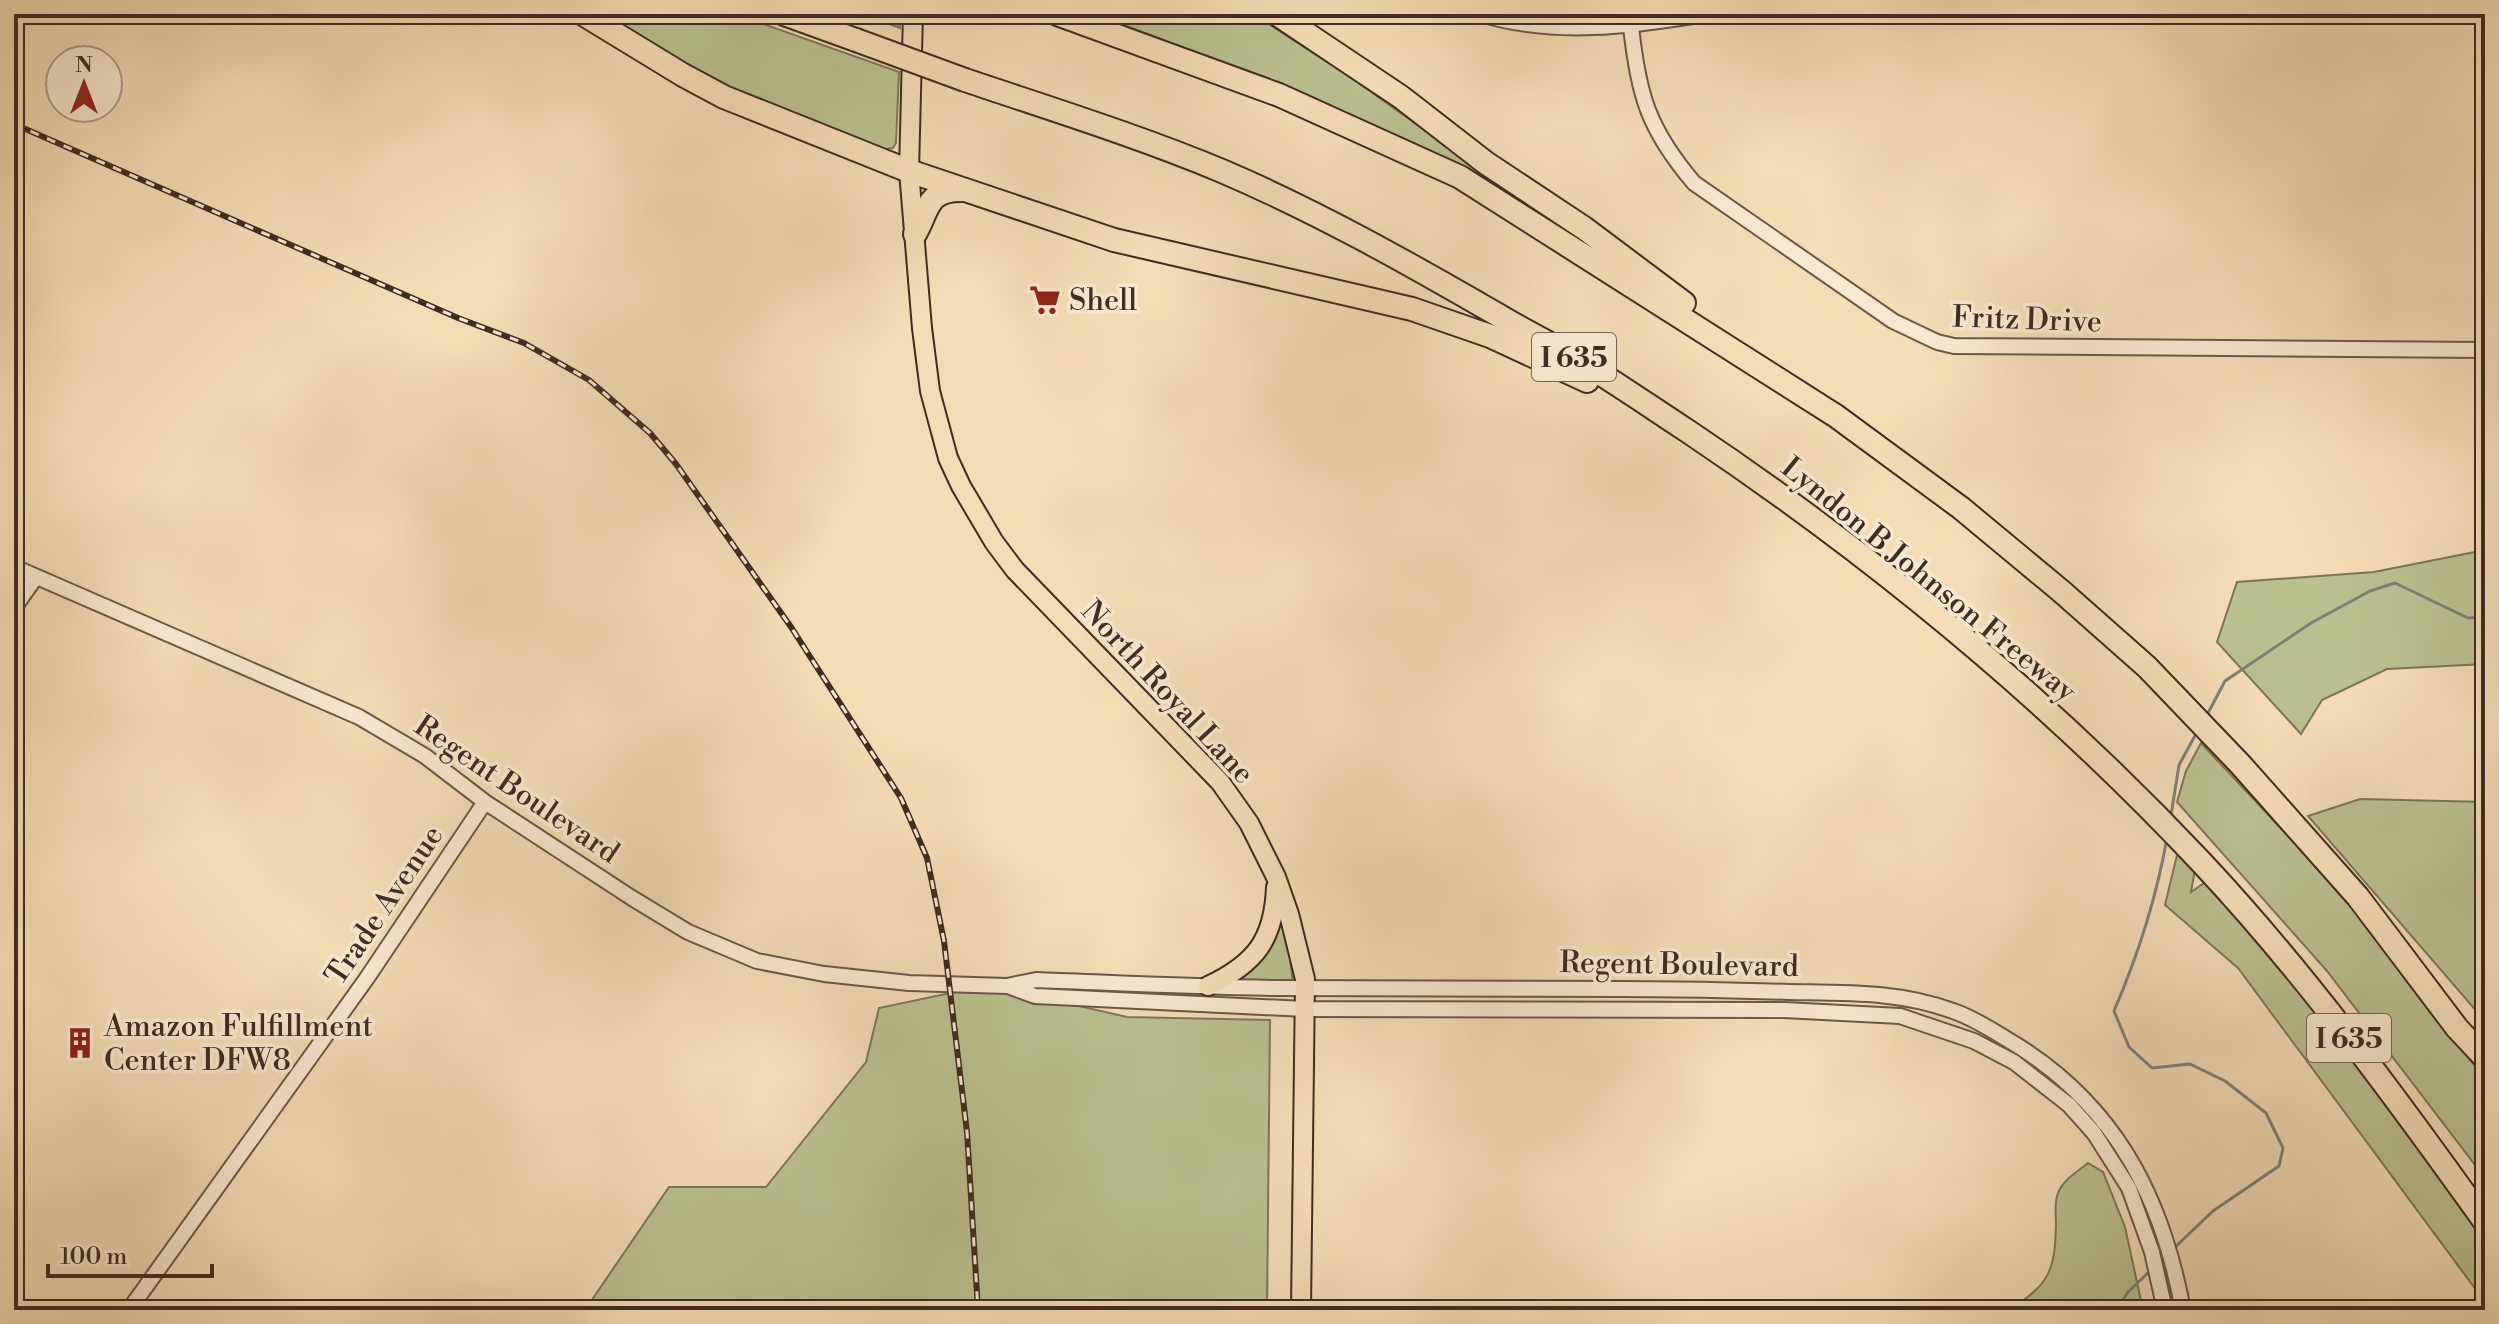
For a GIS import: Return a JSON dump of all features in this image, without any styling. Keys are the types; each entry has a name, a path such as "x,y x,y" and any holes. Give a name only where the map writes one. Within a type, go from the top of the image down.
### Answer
{"highway":[{"path":"583,14 724,97 909,171 1114,240 1382,300 1490,336 1582,378 1759,479"},
{"name":"Lyndon B Johnson Freeway","path":"784,14 1134,137 1222,171 1309,212 1432,276 1573,357 1759,479 1849,545 1996,665 2104,765 2202,864 2316,995 2406,1111 2485,1222"},
{"name":"I 635","path":"1057,14 1279,95 1460,177 1836,416 1961,508 2147,667 2240,764 2358,897 2457,1028 2485,1058"},
{"path":"1277,14 1401,97 1486,163 1584,228 1836,416"},
{"path":"915,234 928,203 938,194 947,190 968,191"}],"main road":[{"name":"North Royal Lane","path":"913,14 909,171 930,391 948,458 994,542 1049,607 1220,782 1249,823 1276,877 1293,928 1305,988 1301,1310"},
{"path":"1208,986 1240,969 1262,947 1274,914 1276,877"}],"street":[{"path":"1481,14 1538,25 1573,27 1631,26 1705,14"},
{"name":"Fritz Drive","path":"1631,26 1636,75 1642,97 1654,126 1694,183 1893,321 1937,342 1954,346 2485,350"},
{"name":"Regent Boulevard","path":"14,567 359,717 425,756 485,802 688,932 757,961 824,974 909,983 1007,986 1036,980 1305,988 1697,989 1883,994 1955,1011 2033,1055 2066,1080 2089,1103 2131,1158 2164,1306"},
{"path":"14,608 36,577"},
{"name":"Trade Avenue","path":"129,1310 366,980 485,802"},
{"name":"Regent Boulevard","path":"1007,986 1035,996 1305,1009 1770,1010 1900,1016 1948,1030 2014,1062 2069,1105 2157,1211 2169,1245 2183,1309"},
{"path":"2100,1142 2113,1133"}],"green space":[{"path":"592,14 735,14 899,72 896,143 893,148 880,150 770,111"},
{"path":"862,14 899,14 900,28"},
{"path":"1095,14 1253,14 1346,74 1507,189 1309,96"},
{"path":"2485,550 2485,664 2387,669 2322,700 2301,734 2217,642 2237,582 2374,572"},
{"path":"2201,743 2346,898 2485,1079 2485,1178 2327,971 2177,802 2186,771"},
{"path":"2360,799 2485,802 2485,1021 2308,816"},
{"path":"2178,851 2195,869 2191,892 2207,881 2364,1066 2485,1236 2485,1302 2238,968 2165,905"},
{"path":"1279,912 1293,982 1236,980"},
{"path":"988,985 1127,1017 1270,1020 1267,1310 585,1310 669,1187 766,1187 866,1062 879,1008"},
{"path":"2088,1163 2103,1172 2125,1227 2143,1310 2009,1310 2033,1292 2047,1276 2054,1254 2058,1193 2067,1180"}],"waterway":[{"path":"2207,715 2225,681 2311,623 2370,591 2395,583 2468,618 2485,617"},
{"path":"2171,815 2179,765 2197,732"},
{"path":"2167,838 2146,926 2114,1011 2129,1047 2152,1068 2190,1064 2225,1081 2266,1113 2283,1148 2279,1166 2213,1211 2173,1249"},
{"path":"2116,1310 2128,1292 2150,1271"}],"railway":[{"path":"14,124 458,318 524,343 589,380 650,433 676,464 791,627 901,798 927,858 944,941 967,1132 978,1310"}],"place":[{"name":"Shell","path":"1045,300"},
{"name":"Amazon Fulfillment Center DFW8","path":"80,1043"}]}
